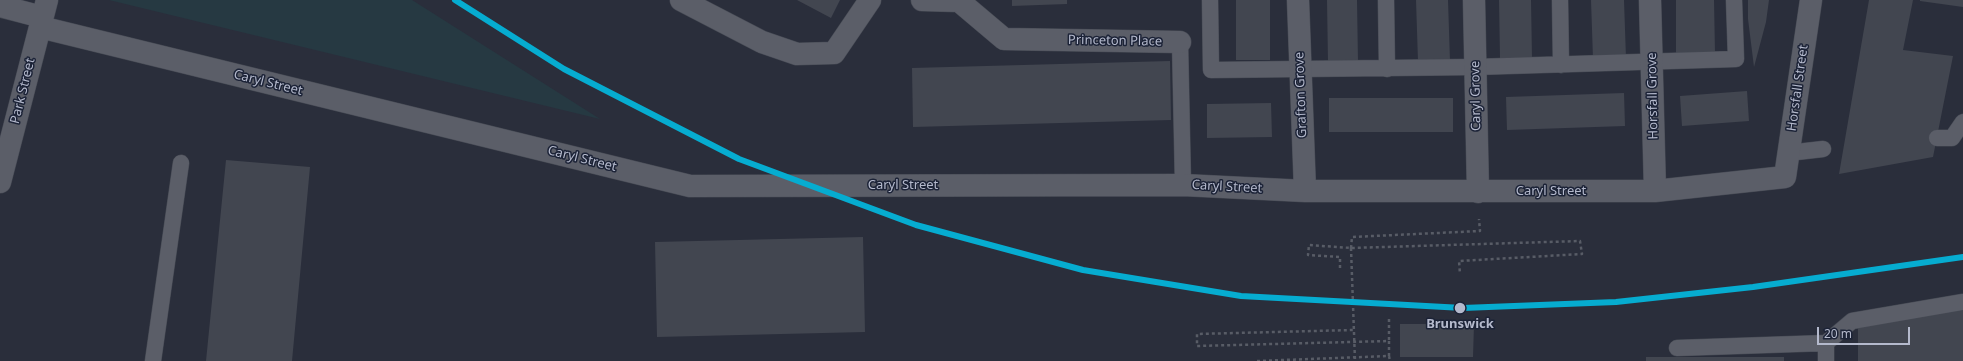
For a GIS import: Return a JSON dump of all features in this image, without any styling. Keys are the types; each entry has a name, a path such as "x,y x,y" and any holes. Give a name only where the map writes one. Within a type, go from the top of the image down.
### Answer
{"street":[{"path":"681,0 762,42 797,54 834,53 870,0"},
{"name":"Princeton Place","path":"922,0 959,1 1004,39 1180,42"},
{"name":"Grafton Grove","path":"1298,0 1305,191"},
{"name":"Caryl Grove","path":"1474,0 1478,192"},
{"name":"Horsfall Grove","path":"1650,0 1655,191"},
{"name":"Horsfall Street","path":"1784,177 1811,0"},
{"name":"Caryl Street","path":"0,6 43,15 690,186 1183,184 1305,191 1655,191 1784,177"},
{"name":"Park Street","path":"0,182 43,15"}],"lane":[{"path":"1210,0 1211,70 1387,69 1736,59 1734,0"},
{"path":"1386,0 1387,69"},
{"path":"1560,0 1562,64"},
{"name":"Princeton Place","path":"1180,42 1183,184"},
{"path":"1937,138 1952,138 1963,122"},
{"path":"1788,153 1822,149"},
{"path":"153,361 181,163"},
{"path":"1677,348 1826,344 1852,321 1963,302"},
{"path":"1826,344 1826,361"}],"path":[{"path":"1355,361 1351,248 1352,237 1480,231 1478,192"},
{"path":"1340,268 1340,257 1308,255 1309,245 1351,248 1580,241 1582,254 1459,261 1460,274"},
{"path":"1389,319 1390,361"},
{"path":"1353,330 1197,334 1197,346 1389,341"},
{"path":"1257,361 1390,356"}],"shaded area":[{"path":"109,0 412,0 600,119"}],"building":[{"path":"797,0 840,0 831,18"},
{"path":"1012,0 1067,0 1067,4 1012,6"},
{"path":"1236,0 1270,0 1270,60 1236,60"},
{"path":"1327,0 1357,0 1358,62 1328,63"},
{"path":"1416,0 1448,0 1450,61 1418,62"},
{"path":"1499,0 1531,0 1532,58 1500,58"},
{"path":"1591,0 1624,0 1626,58 1593,59"},
{"path":"1676,0 1714,0 1715,53 1676,54"},
{"path":"1748,0 1769,0 1766,22 1754,67 1748,19"},
{"path":"1869,0 1913,0 1903,50 1953,56 1933,157 1839,174"},
{"path":"1963,0 1963,7 1920,1"},
{"path":"1170,61 1171,120 913,127 912,68"},
{"path":"1747,91 1749,121 1682,126 1680,96"},
{"path":"1624,93 1625,126 1507,130 1506,97"},
{"path":"1329,98 1453,98 1453,132 1329,132"},
{"path":"1271,103 1272,137 1207,138 1207,104"},
{"path":"226,160 310,167 292,361 206,361"},
{"path":"863,237 865,332 657,337 655,242"},
{"path":"1963,310 1963,361 1858,361 1858,325"},
{"path":"1400,324 1474,324 1473,357 1400,357"},
{"path":"1646,357 1784,357 1784,361 1646,361"}],"transit line":[{"path":"455,0 564,69 739,159 916,225 1083,270 1241,296 1463,308 1616,302 1753,287 1963,257"}],"place":[{"name":"Brunswick","path":"1460,308"}]}
